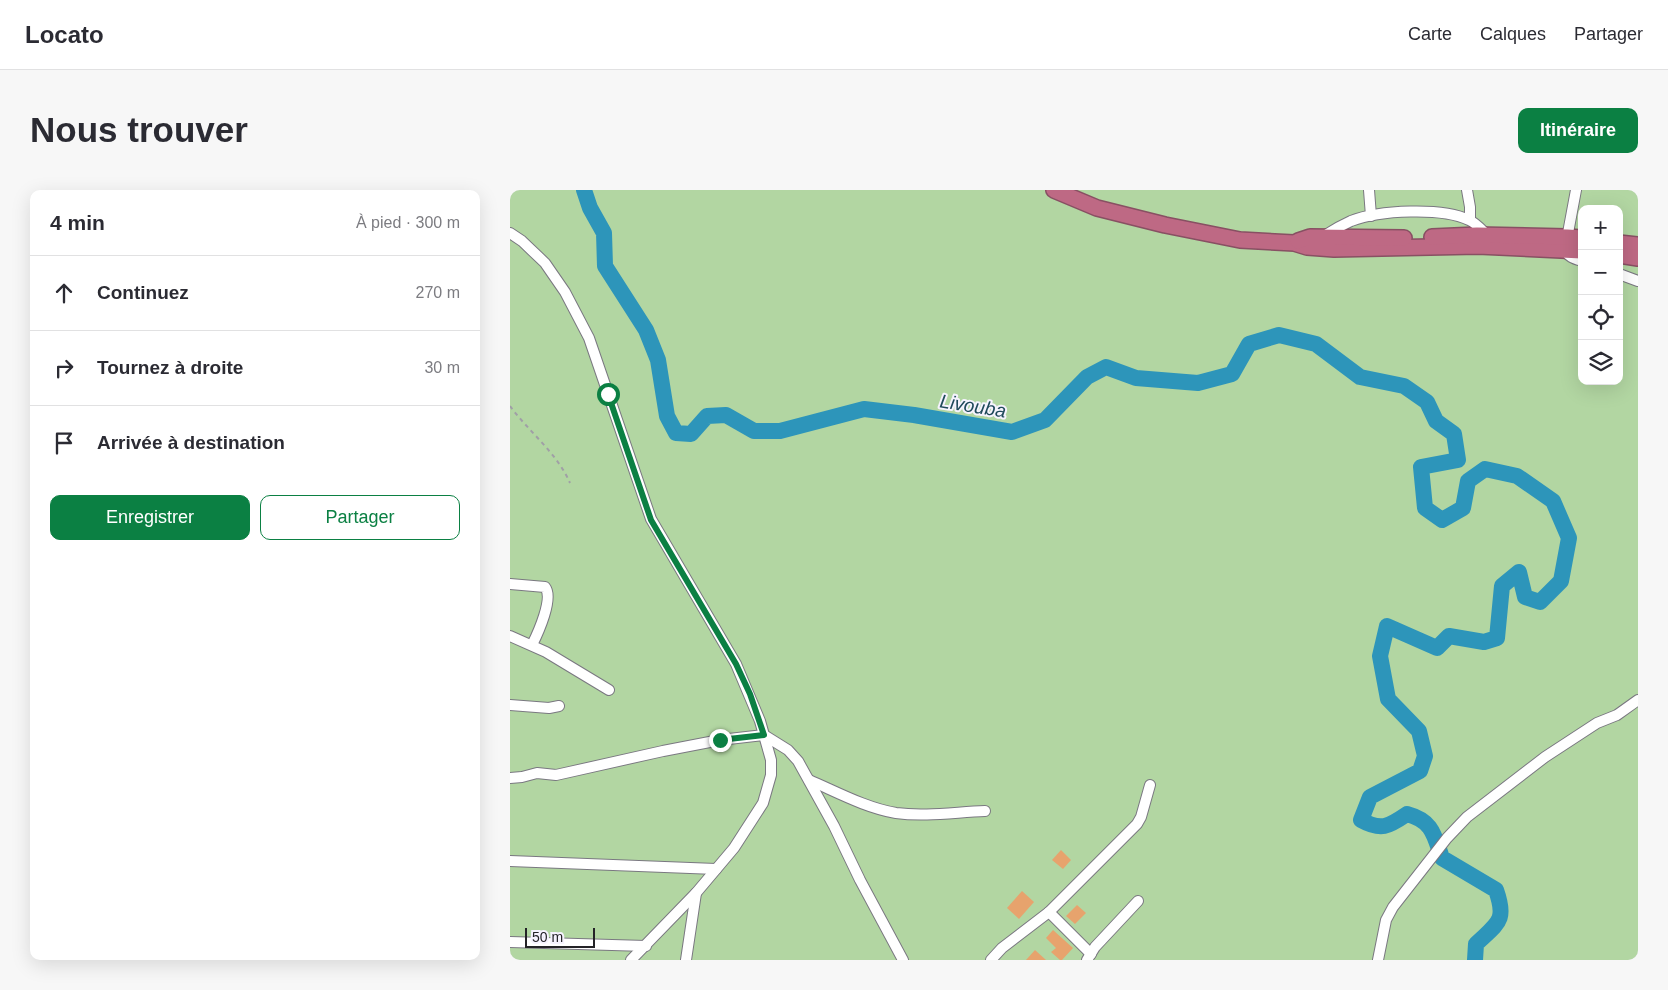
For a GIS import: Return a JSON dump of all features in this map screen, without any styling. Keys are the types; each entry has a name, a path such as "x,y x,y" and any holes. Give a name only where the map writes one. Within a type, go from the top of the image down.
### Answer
{"highway":[{"path":"1054,190 1097,208 1165,225 1240,240 1294,243 1307,247 1334,249 1478,246 1571,241"},
{"path":"1294,243 1310,237 1423,238 1487,235 1571,241 1581,250"},
{"path":"1623,244 1638,246"},
{"path":"1623,256 1638,258"}],"street":[{"path":"1369,190 1371,216"},
{"path":"1467,190 1470,220"},
{"path":"1576,190 1571,241 1566,253 1578,260"},
{"path":"1322,237 1352,220 1419,211 1451,214 1470,220 1487,235"},
{"path":"510,234 522,241 545,263 555,277 589,338 651,520 736,664 750,694 771,760 768,790 763,803 745,831 696,894 631,960"},
{"path":"1623,275 1638,280"},
{"path":"510,584 539,586 545,587 548,590 541,626 532,645"},
{"path":"510,636 532,645 609,690"},
{"path":"1378,960 1388,914 1446,838 1474,811 1539,762 1590,728 1616,715 1638,700"},
{"path":"510,705 549,708 558,706"},
{"path":"510,778 537,773 556,775 720,740 764,735 788,750 798,761 903,960"},
{"path":"809,780 874,807 896,813 918,815 985,811"},
{"path":"991,960 1002,948 1049,912 1137,824 1141,817 1150,786"},
{"path":"510,861 716,869"},
{"path":"686,960 696,894"},
{"path":"1049,912 1089,957 1138,902"},
{"path":"510,942 646,946"}],"path":[{"path":"510,406 545,446 570,483"}],"green space":[{"path":"510,190 1638,190 1638,960 510,960"}],"building":[{"path":"1061,850 1071,860 1063,869 1052,860"},
{"path":"1022,891 1034,902 1019,919 1007,908"},
{"path":"1077,905 1086,913 1075,924 1066,916"},
{"path":"1053,930 1073,948 1062,960 1051,952 1056,948 1046,938"},
{"path":"1035,950 1046,960 1026,960"}],"waterway":[{"name":"Livouba","path":"584,190 590,208 604,233 605,266 646,330 658,360 667,416 676,433 691,434 707,416 726,415 754,431 780,431 864,409 914,415 1012,432 1045,420 1087,377 1106,367 1136,378 1198,383 1232,374 1249,344 1279,335 1316,344 1360,377 1404,386 1427,402 1436,421 1454,434 1458,460 1421,467 1425,508 1442,520 1463,508 1468,481 1485,469 1517,476 1553,501 1569,538 1561,581 1540,602 1525,597 1519,572 1502,586 1497,638 1484,642 1449,636 1437,648 1387,626 1380,656 1388,699 1419,731 1425,756 1420,771 1370,797 1361,820 1374,826 1384,826 1395,822 1407,814 1416,817 1431,830 1442,858 1496,890 1501,909 1500,915 1495,926 1476,944 1475,960"}],"route":[{"path":"608,394 651,520 736,664 750,694 764,735 720,740"}]}
